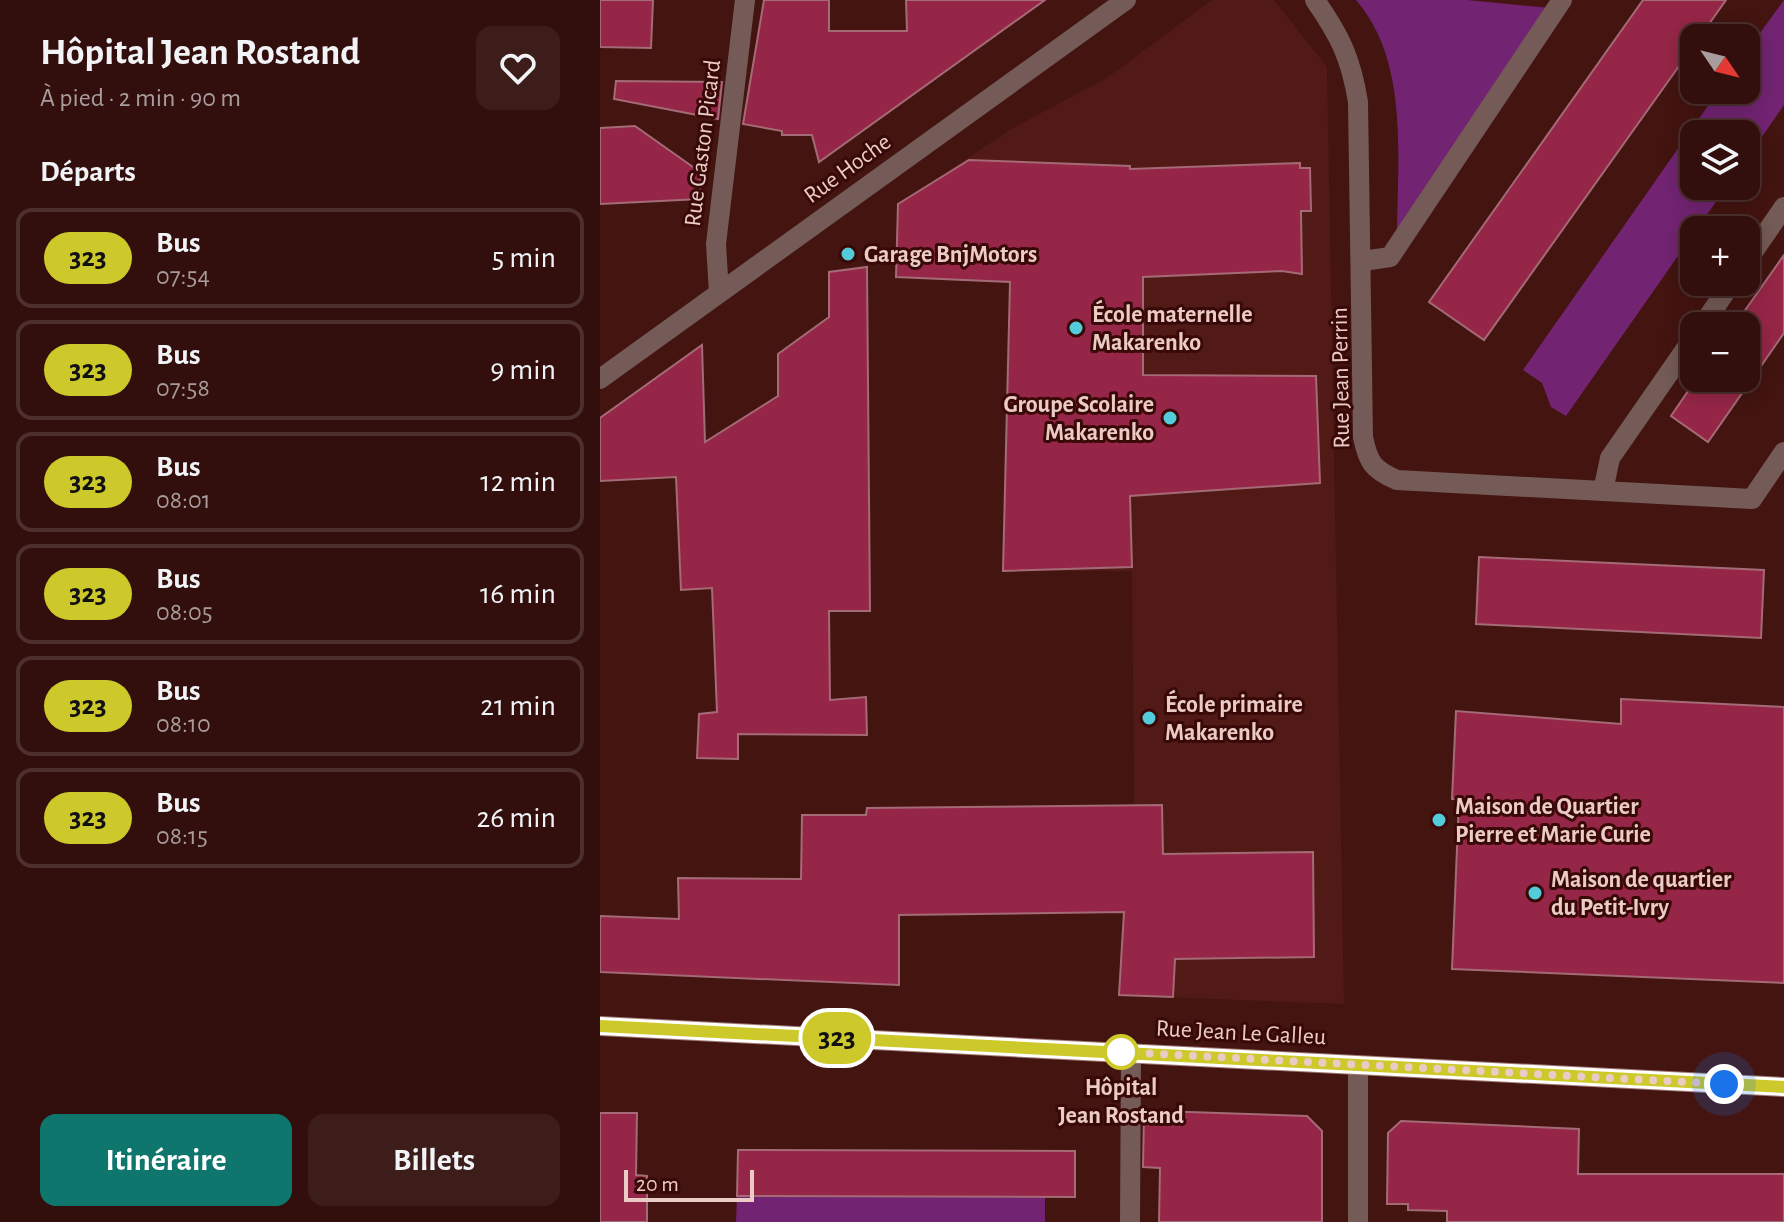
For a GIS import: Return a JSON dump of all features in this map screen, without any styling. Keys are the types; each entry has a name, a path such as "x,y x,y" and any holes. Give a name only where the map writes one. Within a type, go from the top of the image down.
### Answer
{"main road":[{"name":"Rue Jean Le Galleu","path":"600,1026 1784,1087"}],"street":[{"name":"Rue Gaston Picard","path":"719,293 716,244 745,0"},
{"name":"Rue Hoche","path":"600,379 1126,0"},
{"name":"Rue Jean Perrin","path":"1315,0 1339,35 1352,63 1358,102 1363,261 1363,437 1368,462 1378,472 1397,480 1752,499 1784,452"},
{"path":"1363,261 1390,257 1562,0"},
{"path":"1760,242 1784,207"},
{"path":"1603,491 1610,458 1680,357"},
{"path":"1130,1222 1131,1053"},
{"path":"1358,1065 1358,1222"}],"shaded area":[{"name":"Groupe Scolaire Makarenko","path":"1212,0 1274,0 1327,67 1344,1004 1136,996 1132,571 1003,571 1010,282 896,277 898,204 1013,128 1108,77"},
{"path":"1356,0 1467,0 1550,8 1397,237 1398,145 1393,82 1373,25"},
{"path":"1784,0 1784,105 1760,140 1760,120 1698,120 1709,104 1760,104 1760,33"},
{"path":"1680,146 1680,200 1717,200 1706,216 1680,216 1680,253 1566,416 1551,407 1542,383 1523,370"},
{"path":"737,1196 1045,1197 1045,1222 736,1222"}],"building":[{"path":"600,0 653,0 651,48 600,47"},
{"path":"764,0 829,0 829,31 907,31 906,0 1045,0 819,162 812,135 782,135 782,131 743,124"},
{"path":"1643,0 1726,0 1709,24 1680,24 1680,65 1484,340 1429,302"},
{"path":"616,81 722,82 718,119 614,99"},
{"path":"635,126 700,172 700,199 600,204 600,128"},
{"name":"École maternelle Makarenko","path":"969,160 1130,166 1130,169 1300,163 1300,168 1310,168 1311,211 1301,211 1302,274 1282,271 1143,277 1143,375 1316,376 1320,483 1130,496 1132,567 1003,571 1010,282 896,277 898,204"},
{"path":"1784,255 1784,333 1760,367 1760,312 1744,312 1755,296 1760,296 1760,289"},
{"path":"867,267 870,611 829,611 830,700 866,697 867,735 738,734 738,759 697,758 699,714 717,712 712,588 681,590 676,477 600,481 600,418 702,345 705,442 778,396 778,354 829,317 829,272"},
{"path":"1687,392 1743,392 1708,442 1671,416"},
{"path":"1479,557 1764,570 1761,638 1476,624"},
{"path":"1621,699 1784,707 1784,983 1452,969 1459,800 1452,799 1456,711 1621,724"},
{"path":"1162,805 1163,854 1313,852 1314,957 1175,959 1173,997 1119,995 1124,912 899,915 899,985 600,972 600,916 679,919 678,878 801,879 802,815 866,815 867,808"},
{"path":"1158,1111 1307,1116 1322,1131 1322,1222 1159,1222 1160,1168 1143,1167 1144,1114 1159,1114"},
{"path":"600,1113 637,1113 636,1175 647,1176 647,1222 600,1222"},
{"path":"1401,1121 1579,1129 1578,1174 1784,1174 1784,1222 1447,1222 1447,1211 1408,1210 1408,1204 1387,1204 1388,1133"},
{"path":"738,1150 1075,1151 1075,1197 737,1196"}],"bus line":[{"name":"323","path":"600,1026 1784,1087"}],"place":[{"name":"Garage BnjMotors","path":"848,254"},
{"name":"École maternelle Makarenko","path":"1076,328"},
{"name":"Groupe Scolaire Makarenko","path":"1170,418"},
{"name":"École primaire Makarenko","path":"1149,718"},
{"name":"Maison de Quartier Pierre et Marie Curie","path":"1439,820"},
{"name":"Maison de quartier du Petit-Ivry","path":"1535,893"},
{"name":"Hôpital Jean Rostand","path":"1121,1052"}],"route":[{"path":"1121,1052 1724,1084"}]}
